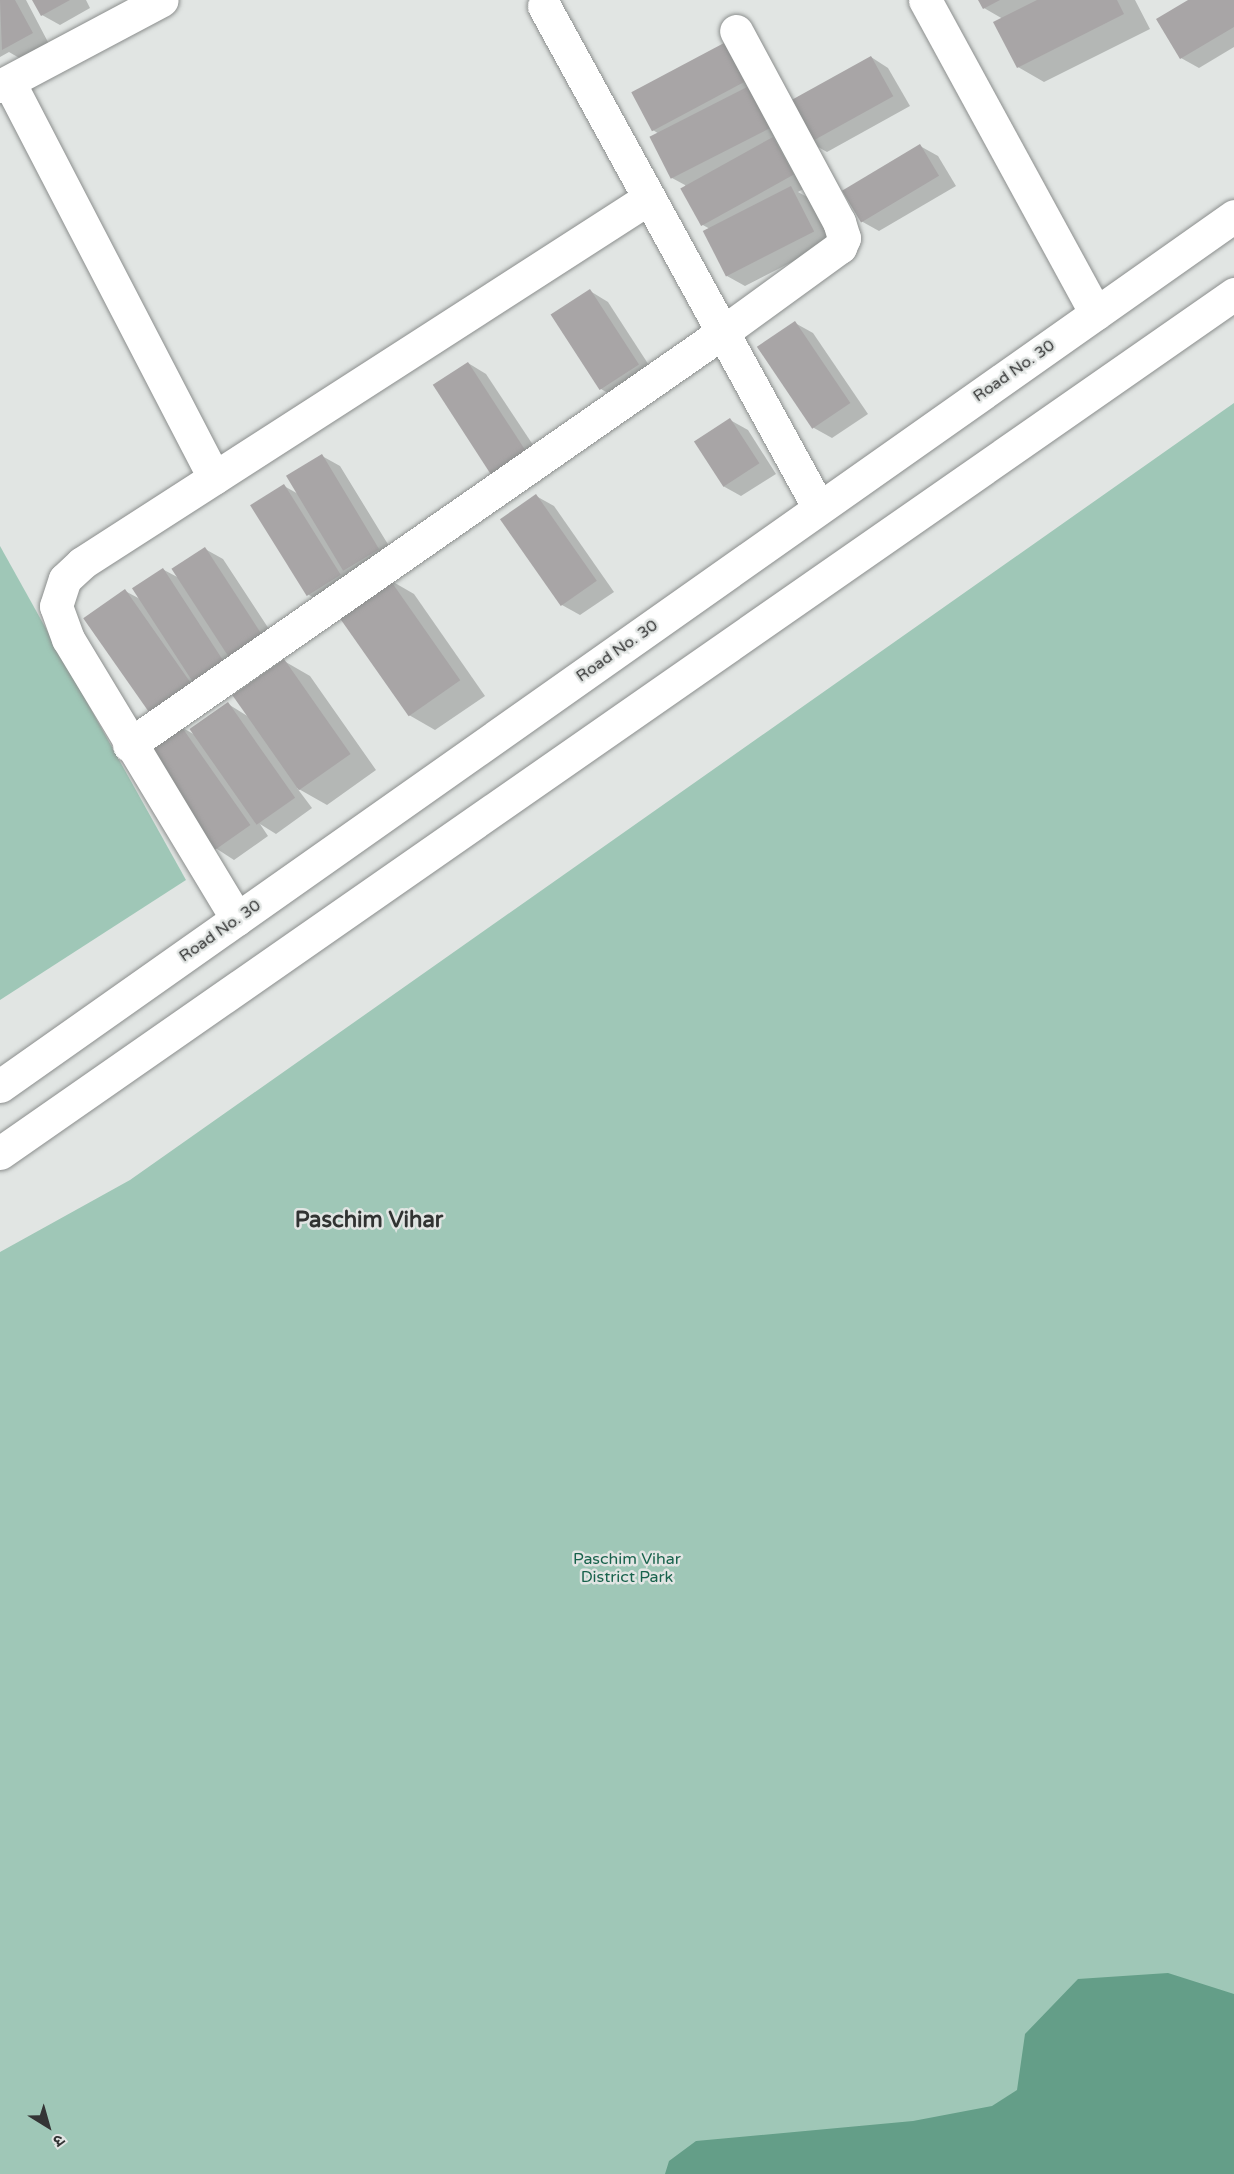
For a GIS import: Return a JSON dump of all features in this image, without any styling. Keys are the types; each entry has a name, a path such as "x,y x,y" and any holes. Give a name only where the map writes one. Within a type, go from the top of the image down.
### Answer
{"street":[{"path":"162,0 5,84 214,478"},
{"path":"925,0 1096,313"},
{"path":"544,6 819,508"},
{"path":"129,745 723,332 840,246 844,238 736,31"},
{"path":"237,919 129,745 68,639 56,606 65,579 82,563 649,198"},
{"name":"Road No. 30","path":"0,1086 1234,216"},
{"path":"0,1153 1234,294"}],"green space":[{"name":"Paschim Vihar District Park","path":"1234,403 1234,2174 0,2174 0,1252 130,1180"},
{"path":"0,546 186,880 0,1000"}],"shaded area":[{"path":"1168,1973 1234,1994 1234,2174 665,2174 669,2161 696,2141 913,2121 992,2106 1017,2090 1025,2034 1078,1979"}],"building":[{"path":"0,0 15,0 33,33 2,50"},
{"path":"32,0 70,0 41,16"},
{"path":"978,0 1000,0 983,9"},
{"path":"1037,0 1117,0 1124,14 1017,68 993,22"},
{"path":"1188,0 1234,0 1234,27 1180,59 1156,19"},
{"path":"724,43 745,82 652,131 631,92"},
{"path":"871,56 893,96 808,143 786,103"},
{"path":"751,85 772,127 671,179 649,137"},
{"path":"773,137 794,175 701,226 680,188"},
{"path":"920,144 939,176 861,223 842,191"},
{"path":"791,186 814,231 726,276 703,231"},
{"path":"590,289 639,364 600,390 551,315"},
{"path":"795,321 850,403 812,429 757,347"},
{"path":"468,362 530,457 494,480 433,385"},
{"path":"730,418 759,463 723,487 694,441"},
{"path":"322,454 379,549 343,571 286,476"},
{"path":"284,484 341,575 307,596 250,505"},
{"path":"536,494 597,581 561,606 500,519"},
{"path":"205,547 267,642 233,664 171,569"},
{"path":"163,568 226,665 195,685 132,588"},
{"path":"388,577 460,680 409,716 336,613"},
{"path":"125,589 192,684 150,713 83,618"},
{"path":"284,659 351,754 299,790 232,695"},
{"path":"228,702 295,798 257,825 189,729"},
{"path":"181,726 250,825 215,850 146,751"}],"district":[{"name":"Paschim Vihar","path":"369,1221"}]}
